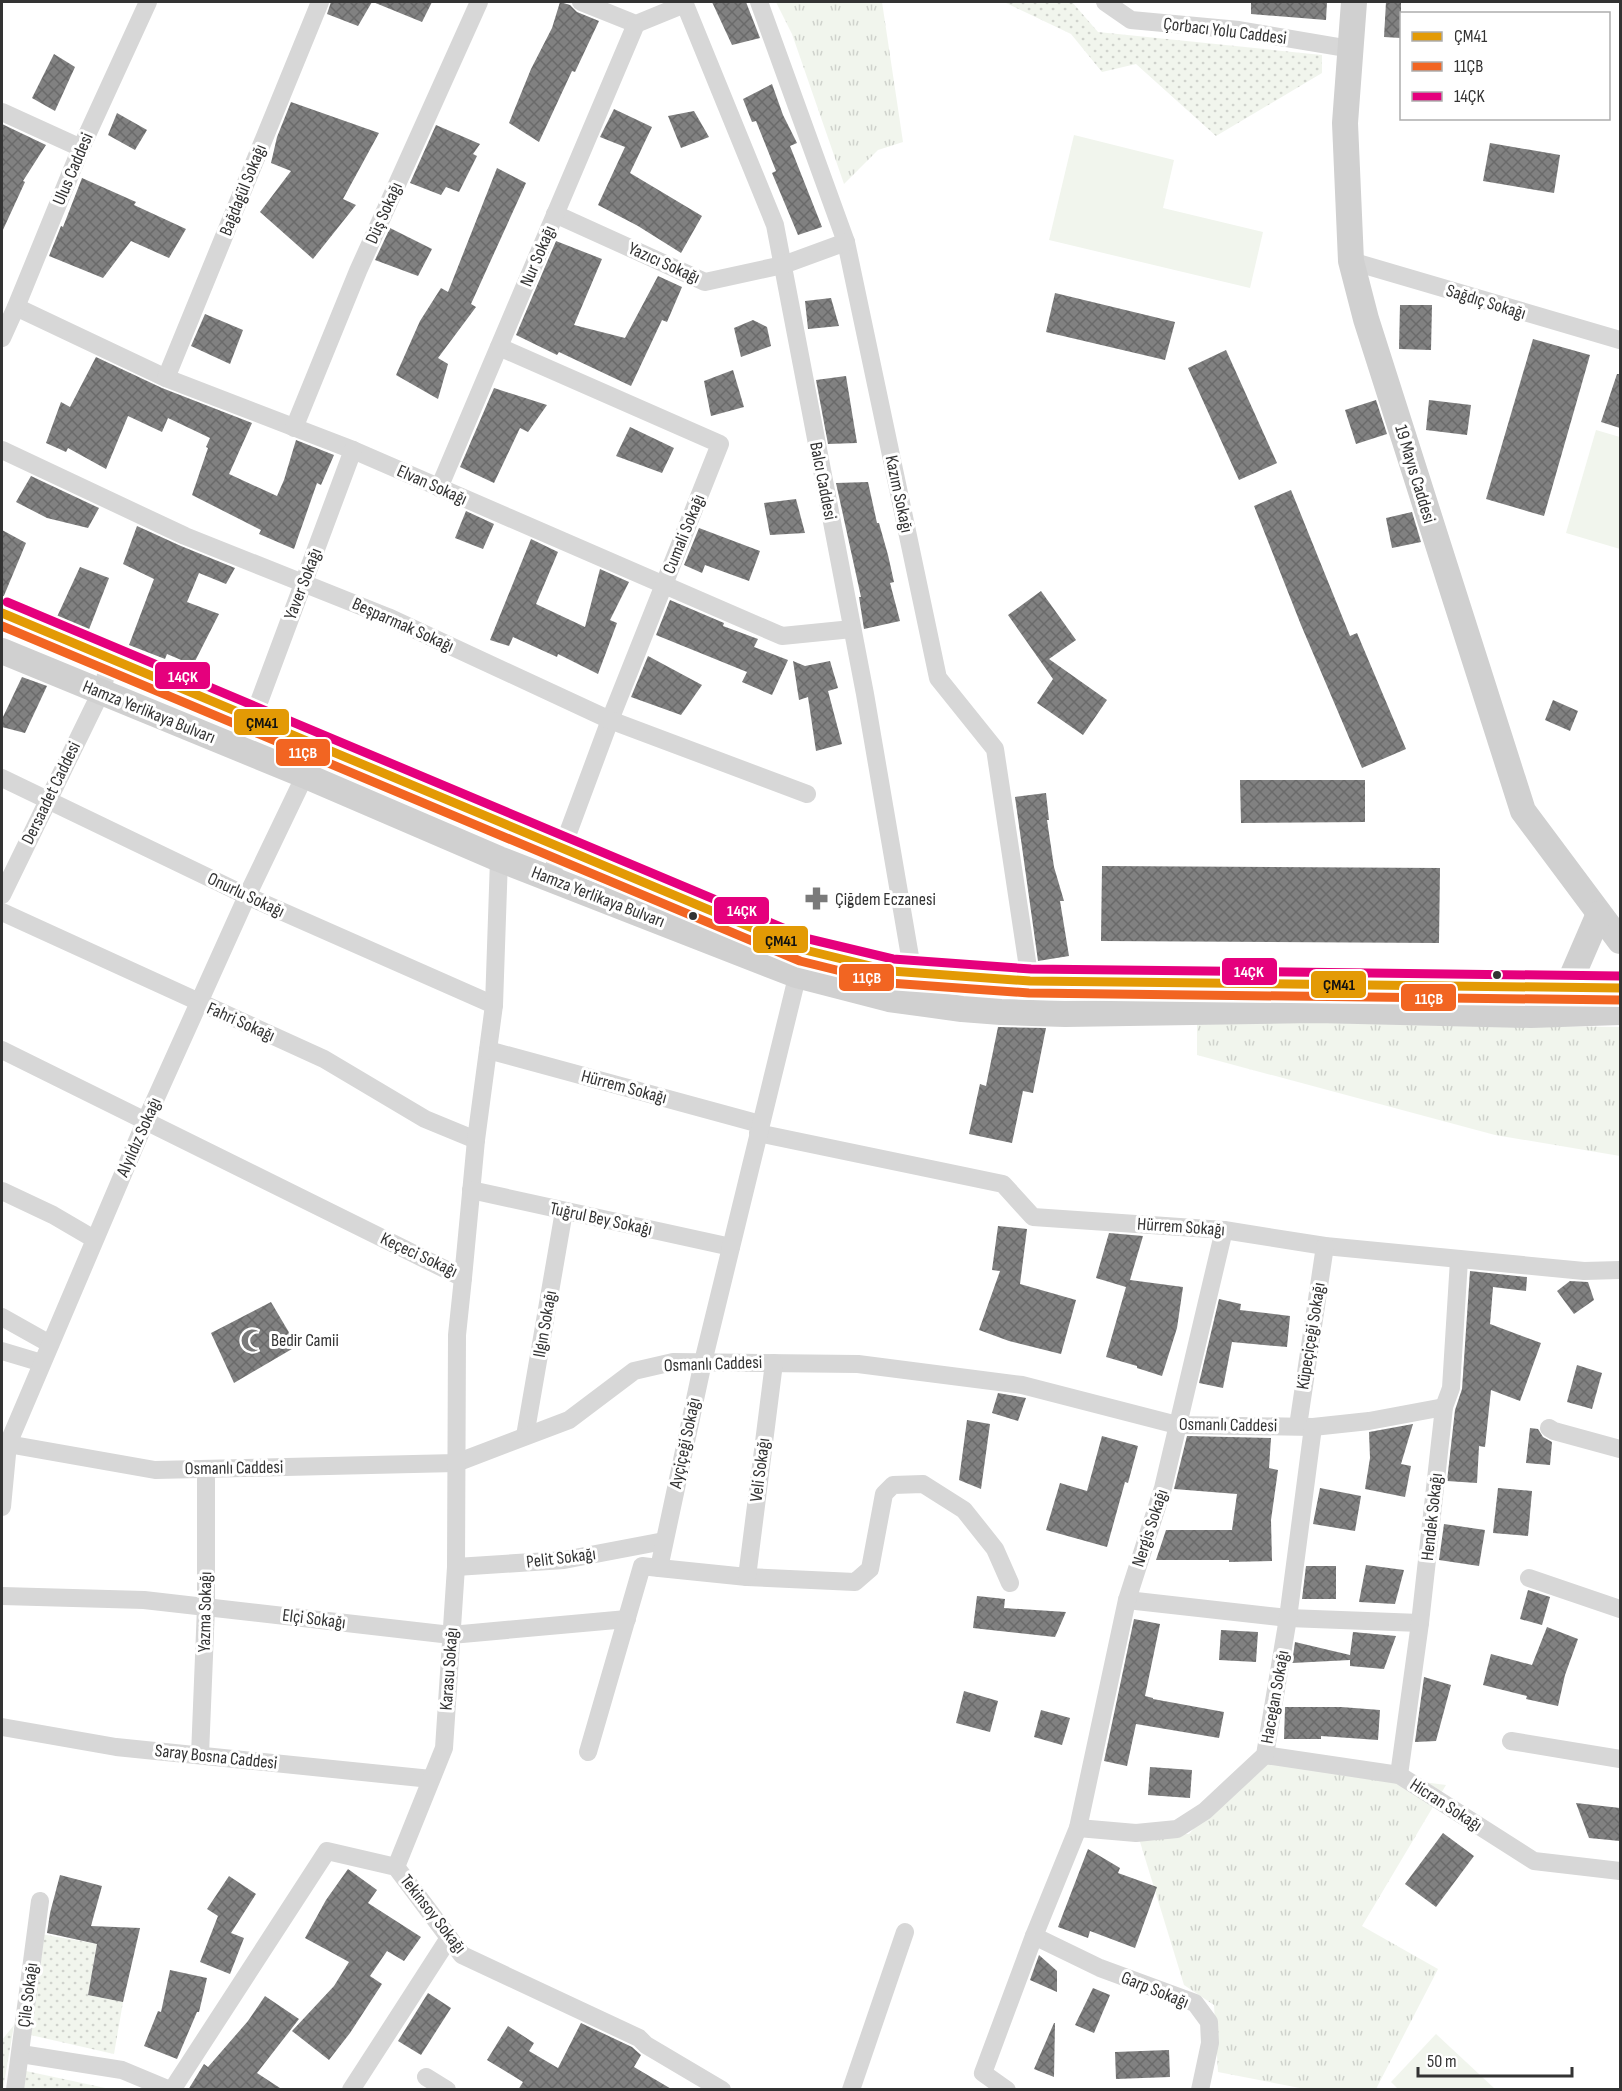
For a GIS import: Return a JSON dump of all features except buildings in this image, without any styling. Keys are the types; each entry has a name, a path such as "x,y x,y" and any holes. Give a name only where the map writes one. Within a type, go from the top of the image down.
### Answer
{"main road":[{"name":"19 Mayıs Caddesi","path":"1354,2 1345,123 1351,261 1370,331 1523,811 1620,941"},
{"name":"Hamza Yerlikaya Bulvarı","path":"2,613 805,951 891,971 1030,981 1620,988"},
{"name":"Hamza Yerlikaya Bulvarı","path":"2,651 306,776 500,859 796,975 889,999 962,1009 1065,1014 1316,1010 1531,1015 1620,1012"},
{"path":"1567,988 1599,914"}],"street":[{"name":"Ulus Caddesi","path":"2,338 81,148 148,2"},
{"name":"Bağdagül Sokağı","path":"166,378 320,2"},
{"name":"Düş Sokağı","path":"294,428 358,271 480,2"},
{"path":"581,2 636,24 685,3"},
{"name":"Kazım Sokağı","path":"759,2 846,242 938,678 995,749 1030,981"},
{"name":"Çorbacı Yolu Caddesi","path":"1105,2 1131,20 1239,30 1351,49"},
{"name":"Balcı Caddesi","path":"685,3 775,225 852,629 913,974"},
{"name":"Nur Sokağı","path":"439,488 636,24"},
{"path":"2,112 81,148"},
{"name":"Yazıcı Sokağı","path":"555,214 705,282 783,265 846,242"},
{"name":"Sağdıç Sokağı","path":"1351,261 1620,340"},
{"name":"Elvan Sokağı","path":"16,307 166,378 353,450 782,636 852,629"},
{"name":"Cumali Sokağı","path":"499,347 720,444 549,878"},
{"name":"Beşparmak Sokağı","path":"2,450 185,536 388,617 610,720 807,795"},
{"name":"Yaver Sokağı","path":"253,718 353,450"},
{"name":"Dersaadet Caddesi","path":"2,895 101,692 111,659"},
{"name":"Alyıldız Sokağı","path":"2,1507 5,1443 42,1363 93,1239 146,1120 247,896 306,776 318,746"},
{"name":"Onurlu Sokağı","path":"2,778 247,896 494,1005"},
{"name":"Keçeci Sokağı","path":"2,1050 463,1278 476,1140 494,1005 500,859"},
{"name":"Fahri Sokağı","path":"2,912 324,1059 425,1119 476,1140"},
{"name":"Ayçiçeği Sokağı","path":"658,1568 703,1362 796,975 805,951"},
{"name":"Hürrem Sokağı","path":"488,1050 759,1129 1003,1184 1033,1217 1224,1230 1325,1246 1459,1260 1584,1271 1620,1270"},
{"name":"Tuğrul Bey Sokağı","path":"471,1190 731,1247"},
{"path":"2,1191 53,1215 93,1239"},
{"name":"Ilgın Sokağı","path":"525,1436 564,1211"},
{"name":"Nergis Sokağı","path":"1007,2090 983,2073 1034,1936 1078,1828 1127,1600 1163,1488 1224,1230"},
{"name":"Küpeçiçeği Sokağı","path":"1306,1426 1325,1246"},
{"name":"Hendek Sokağı","path":"1399,1775 1420,1623 1444,1407 1451,1388 1459,1260"},
{"name":"Karasu Sokağı","path":"396,1867 444,1748 456,1567 457,1335 463,1278"},
{"path":"2,1317 50,1344"},
{"path":"2,1351 42,1363"},
{"name":"Osmanlı Caddesi","path":"5,1443 156,1470 456,1463 569,1420 634,1371 673,1362 858,1364 1022,1385 1178,1425 1306,1426 1369,1420 1444,1407"},
{"name":"Veli Sokağı","path":"747,1577 774,1363"},
{"name":"Hacegan Sokağı","path":"1078,1828 1136,1833 1177,1829 1205,1811 1265,1755 1288,1618 1306,1426"},
{"path":"1549,1428 1620,1449"},
{"name":"Yazma Sokağı","path":"200,1755 206,1607 206,1469"},
{"path":"588,1752 642,1566 747,1577 855,1582 870,1569 884,1494 893,1485 922,1484 964,1510 995,1549 1010,1583"},
{"name":"Pelit Sokağı","path":"456,1567 564,1560 664,1541"},
{"path":"1529,1578 1620,1609"},
{"name":"Elçi Sokağı","path":"2,1596 144,1600 451,1635 627,1619"},
{"path":"1127,1600 1288,1618 1420,1623"},
{"name":"Saray Bosna Caddesi","path":"2,1727 116,1747 431,1779"},
{"path":"1511,1741 1620,1759"},
{"name":"Hicran Sokağı","path":"1265,1755 1399,1775 1534,1861 1620,1871"},
{"name":"Tekinsoy Sokağı","path":"171,2090 327,1851 396,1867 462,1955 639,2038 646,2045 722,2090"},
{"name":"Çile Sokağı","path":"15,2090 40,1901"},
{"path":"851,2090 905,1932"},
{"name":"Garp Sokağı","path":"1034,1936 1100,1968 1195,2004 1209,2022 1210,2043 1200,2090"},
{"path":"351,2090 449,1938"},
{"path":"21,2054 122,2070 171,2090"},
{"path":"426,2077 447,2090"}],"green space":[{"path":"776,2 882,2 903,142 878,150 844,184 792,34"},
{"path":"1004,2 1072,2 1098,32 1322,55 1322,73 1216,136 1136,64 1102,72 1071,34"},
{"path":"1074,135 1174,160 1163,208 1263,232 1250,288 1049,240"},
{"path":"1596,430 1620,437 1620,549 1566,533"},
{"path":"1197,1021 1620,1027 1620,1156 1495,1135 1197,1055"},
{"path":"1254,1760 1446,1785 1362,1926 1438,1969 1376,2089 1305,2089 1218,2072 1214,2005 1184,1985 1137,1832 1189,1834"},
{"path":"41,1934 97,1944 88,1995 123,2002 114,2054 26,2034"},
{"path":"14,2025 3,2089 2,2089 2,2040"},
{"path":"1436,2034 1495,2089 1398,2089 1391,2082"},
{"path":"26,2071 110,2089 22,2090"}],"transit line":[{"name":"14ÇK","path":"7,602 809,939 893,959 1031,969 1620,976"},
{"name":"ÇM41","path":"2,613 805,950 891,971 1030,981 1620,988"},
{"name":"11ÇB","path":"2,626 800,961 889,983 1029,993 1620,1000"}],"place":[{"name":"Çiğdem Eczanesi","path":"817,899"},
{"name":"Bedir Camii","path":"253,1340"}]}
